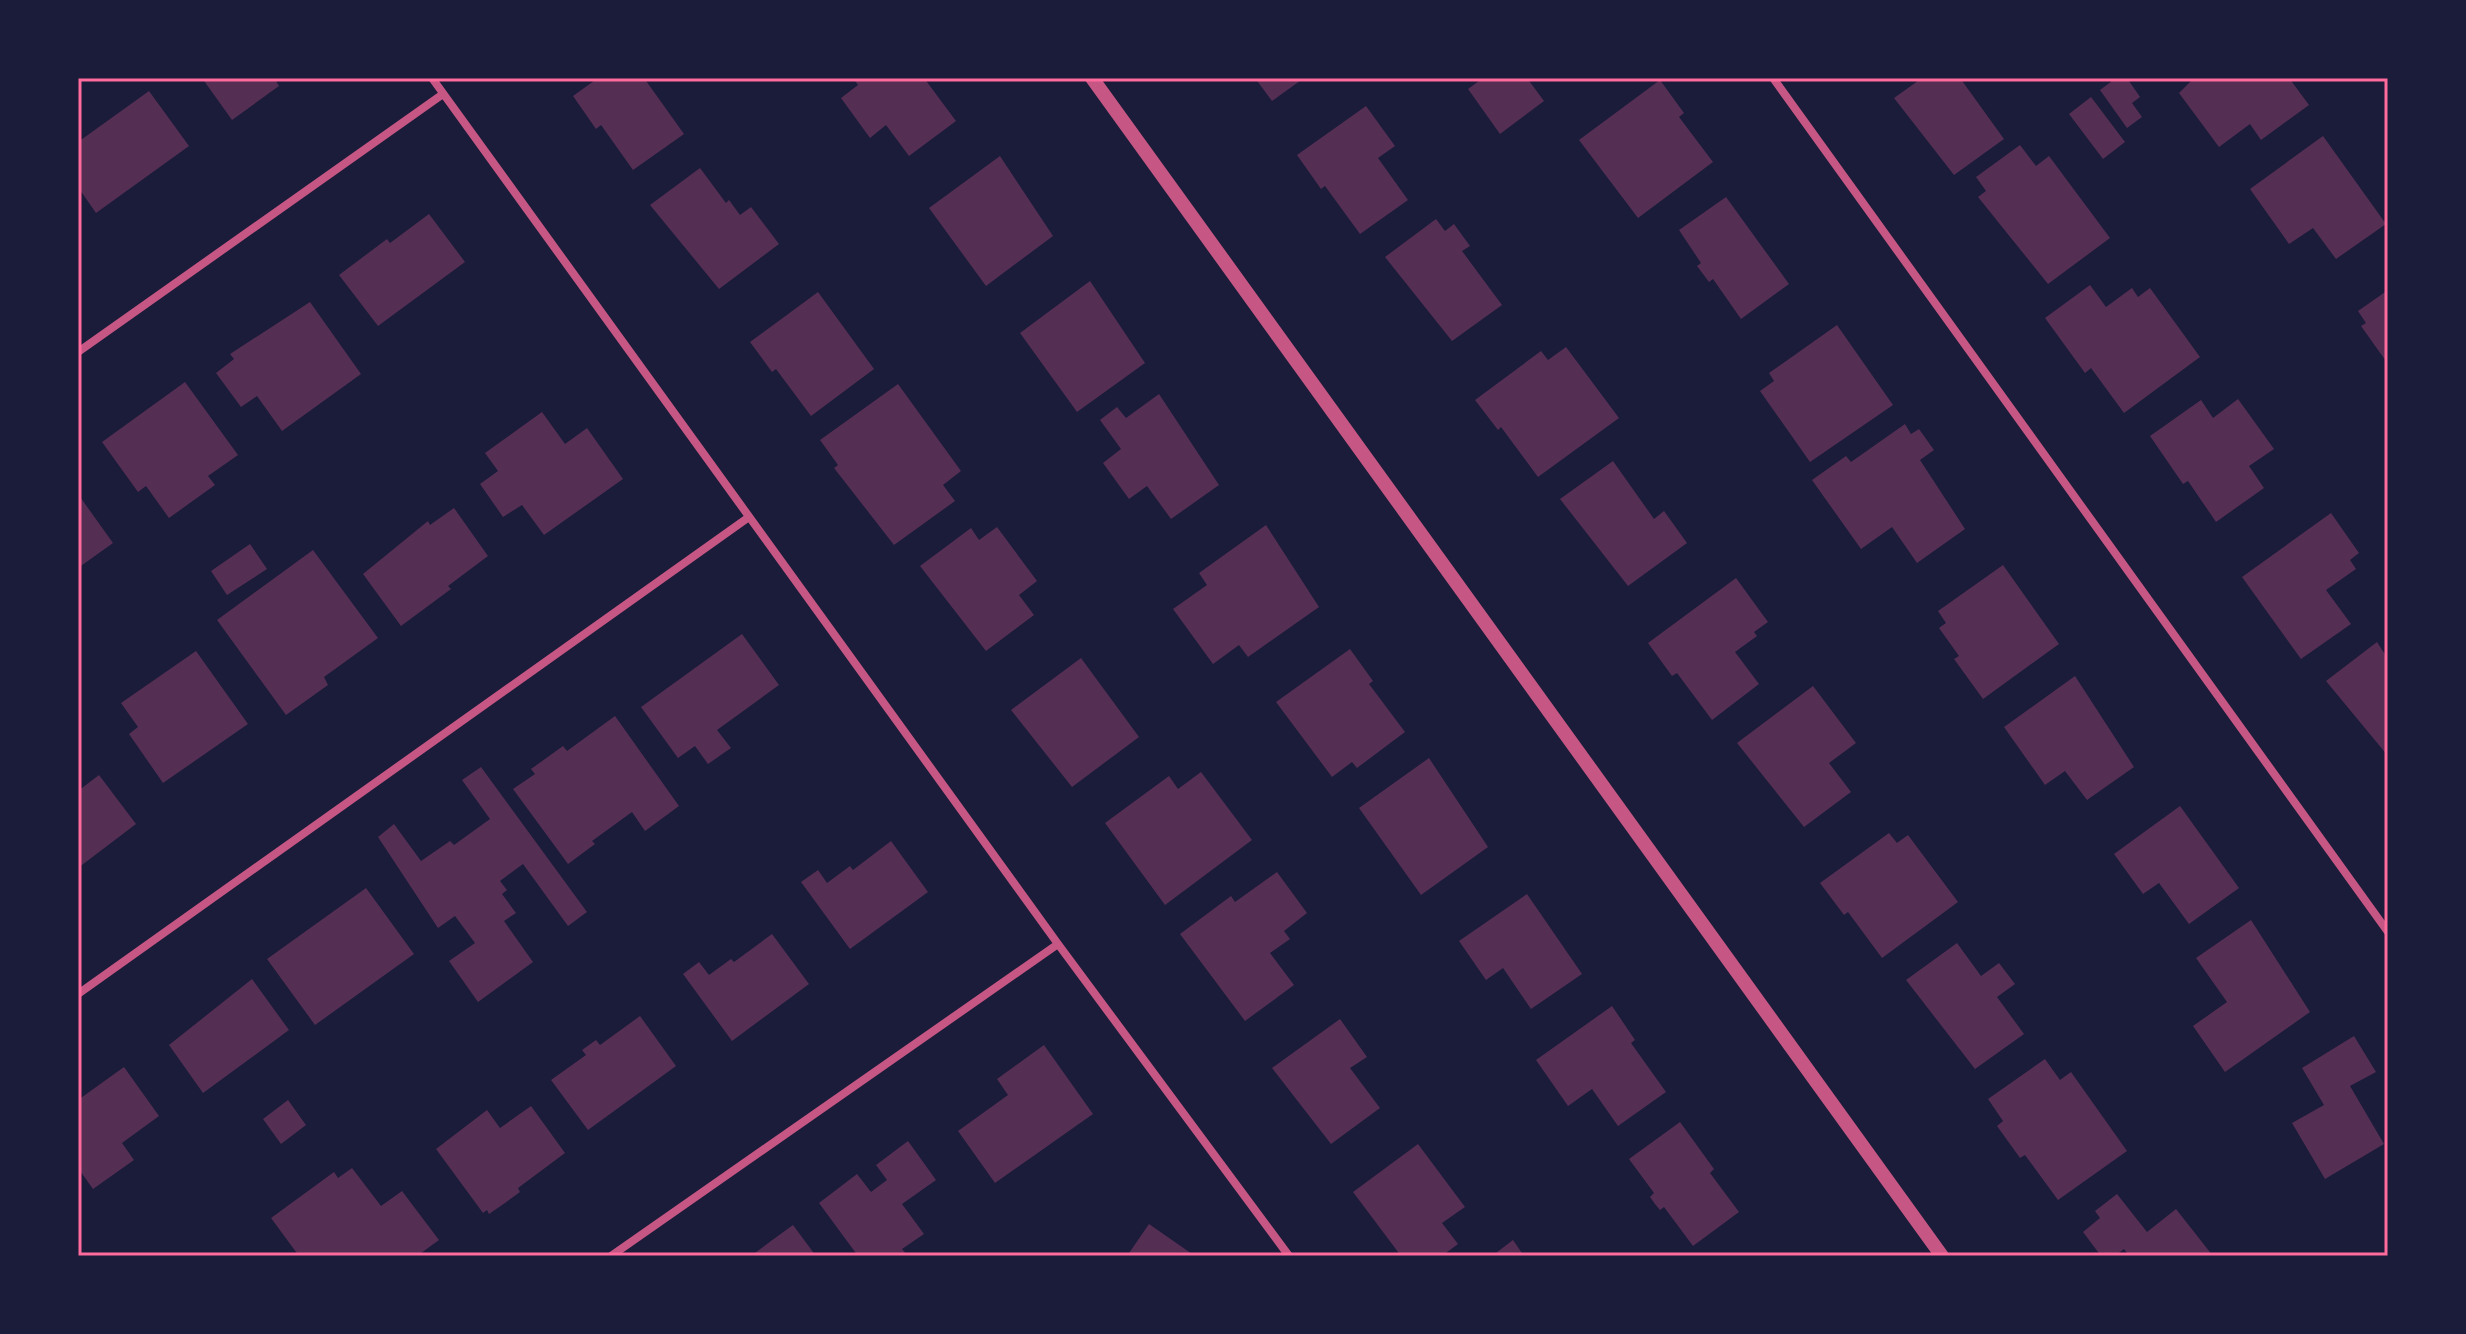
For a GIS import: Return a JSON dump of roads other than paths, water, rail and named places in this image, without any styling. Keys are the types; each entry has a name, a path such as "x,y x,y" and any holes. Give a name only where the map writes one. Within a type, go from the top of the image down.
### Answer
{"street":[{"path":"432,78 1058,944 1289,1256"},
{"path":"1092,78 1942,1256"},
{"path":"1773,78 2388,932"},
{"path":"78,352 443,94"},
{"path":"78,994 749,517"},
{"path":"611,1256 1058,944"}]}
